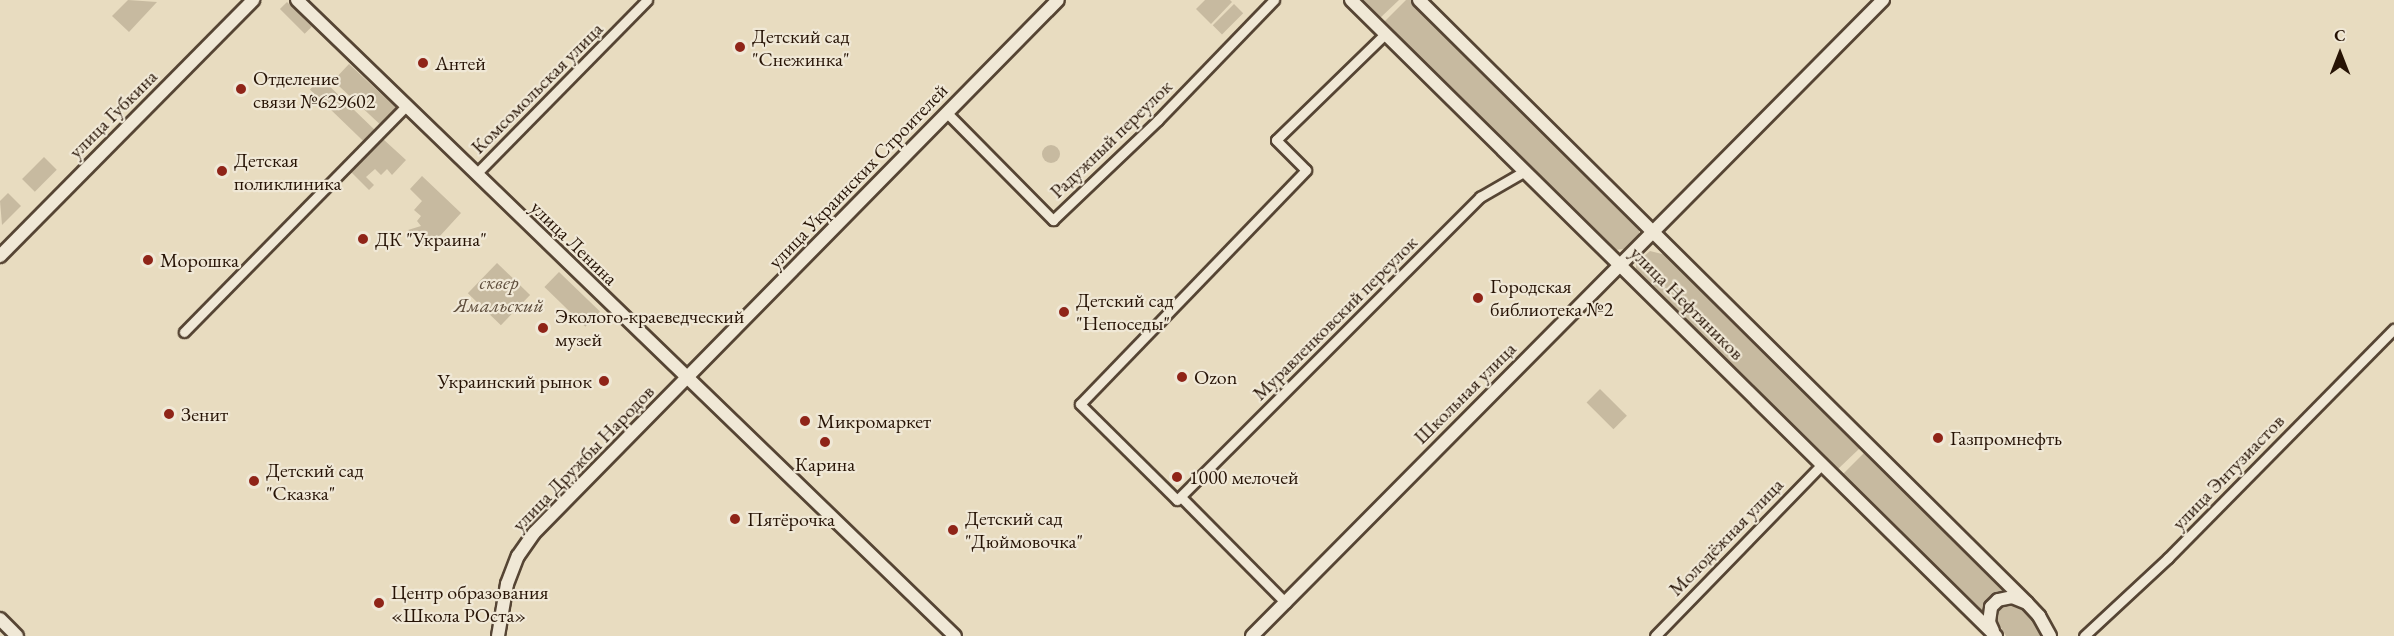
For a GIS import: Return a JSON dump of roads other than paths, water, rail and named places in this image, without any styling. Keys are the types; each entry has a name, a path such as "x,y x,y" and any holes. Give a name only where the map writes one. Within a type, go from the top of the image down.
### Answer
{"main road":[{"name":"улица Губкина","path":"0,256 253,0"},
{"name":"улица Ленина","path":"297,0 686,380 955,636"},
{"name":"улица Украинских Строителей","path":"686,380 1058,0"},
{"name":"улица Нефтяников","path":"1351,0 1996,635"},
{"name":"улица Нефтяников","path":"1419,0 2061,636"},
{"name":"Школьная улица","path":"1252,636 1884,0"},
{"name":"улица Дружбы Народов","path":"498,636 503,595 526,544 686,380"},
{"name":"улица Нефтяников","path":"1996,635 1989,622 1994,603 2012,597 2027,603"},
{"name":"улица Нефтяников","path":"2040,616 2050,636"},
{"path":"0,620 17,636"}],"street":[{"name":"Комсомольская улица","path":"476,174 647,0"},
{"name":"Радужный переулок","path":"947,113 1053,220 1158,120 1274,0"},
{"path":"1286,603 1080,404 1306,170 1276,140 1385,34"},
{"path":"184,332 406,106"},
{"name":"Муравленковский переулок","path":"1179,499 1480,198 1525,171"},
{"name":"улица Энтузиастов","path":"2084,636 2168,558 2394,329"},
{"name":"Молодёжная улица","path":"1655,636 1822,464"}],"place":[{"name":"Детский сад \"Снежинка\"","path":"740,47"},
{"name":"Антей","path":"423,63"},
{"name":"Отделение связи №629602","path":"241,89"},
{"name":"Детская поликлиника","path":"222,171"},
{"name":"ДК \"Украина\"","path":"363,239"},
{"name":"Морошка","path":"148,260"},
{"name":"Городская библиотека №2","path":"1478,298"},
{"name":"Детский сад \"Непоседы\"","path":"1064,312"},
{"name":"Эколого-краеведческий музей","path":"543,328"},
{"name":"Ozon","path":"1182,377"},
{"name":"Украинский рынок","path":"604,381"},
{"name":"Зенит","path":"169,414"},
{"name":"Микромаркет","path":"805,421"},
{"name":"Газпромнефть","path":"1938,438"},
{"name":"Карина","path":"825,442"},
{"name":"1000 мелочей","path":"1177,477"},
{"name":"Детский сад \"Сказка\"","path":"254,481"},
{"name":"Пятёрочка","path":"735,519"},
{"name":"Детский сад \"Дюймовочка\"","path":"953,530"},
{"name":"Центр образования «Школа РОста»","path":"379,603"}],"park label":[{"name":"сквер Ямальский","path":"499,294"}]}
